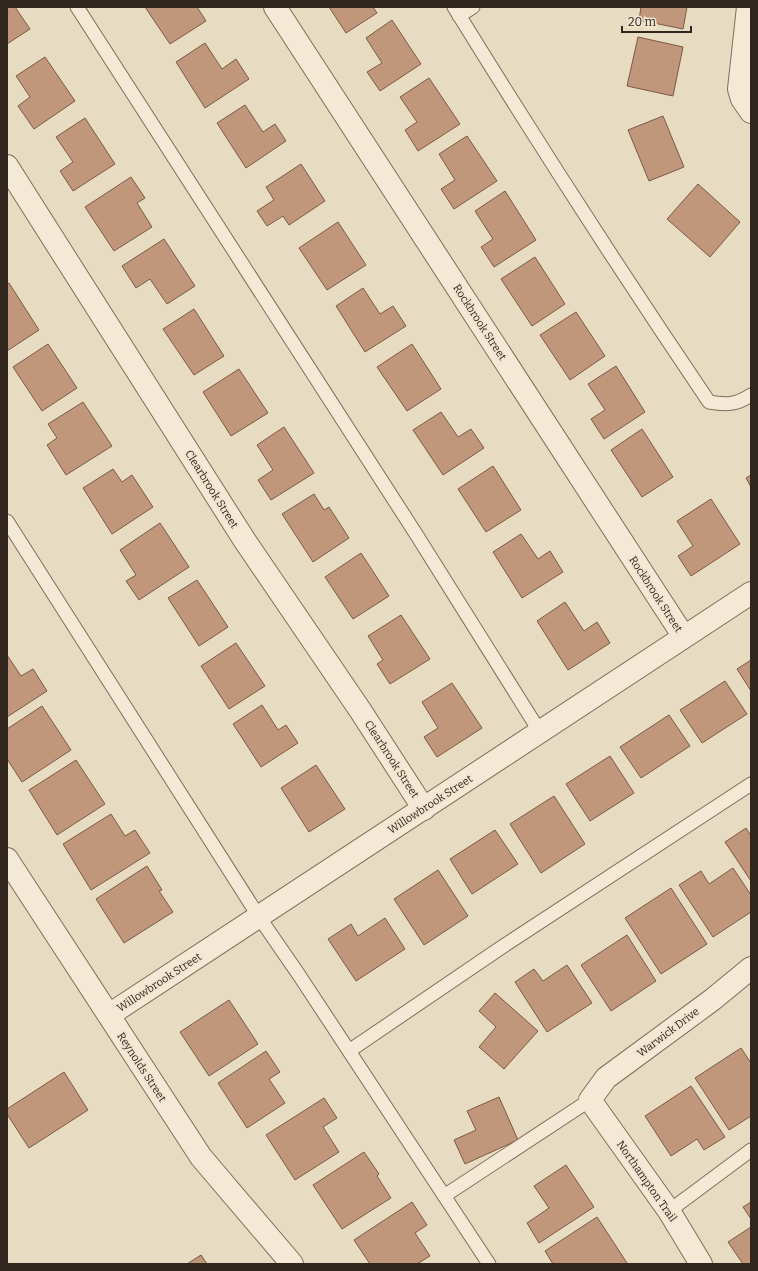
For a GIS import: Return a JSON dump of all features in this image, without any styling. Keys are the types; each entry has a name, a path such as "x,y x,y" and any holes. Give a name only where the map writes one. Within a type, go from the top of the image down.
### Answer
{"street":[{"name":"Rockbrook Street","path":"275,7 684,637"},
{"path":"748,7 739,89 742,99 751,112"},
{"name":"Clearbrook Street","path":"7,166 245,541 360,710 424,808"},
{"name":"Willowbrook Street","path":"109,1015 751,593"},
{"name":"Reynolds Street","path":"7,859 201,1157 292,1264"},
{"name":"Warwick Drive","path":"590,1100 606,1078 712,1000 751,968"},
{"name":"Northampton Trail","path":"590,1100 669,1211 701,1264"}],"lane":[{"path":"77,7 416,534 540,732"},
{"path":"473,7 456,12 650,314 709,402 724,405 742,402 751,395"},
{"path":"7,521 259,917 299,975 489,1264"},
{"path":"349,1052 502,947 751,784"},
{"path":"444,1196 590,1100"},
{"path":"669,1211 751,1150"}],"building":[{"path":"7,7 15,7 30,29 7,44"},
{"path":"145,7 197,7 206,21 170,44"},
{"path":"329,7 373,7 377,13 346,33"},
{"path":"641,7 687,7 683,29 639,20"},
{"path":"392,20 421,64 380,91 367,72 382,63 366,38"},
{"path":"638,37 683,47 673,96 627,86"},
{"path":"205,43 222,69 236,59 249,79 205,108 176,62"},
{"path":"45,57 75,101 34,129 18,106 30,97 16,76"},
{"path":"429,78 460,124 418,151 405,130 417,122 400,97"},
{"path":"245,105 263,132 275,124 286,141 246,168 217,123"},
{"path":"663,116 684,167 649,181 628,130"},
{"path":"85,118 115,164 73,191 60,171 73,162 56,137"},
{"path":"467,136 497,181 454,209 441,189 455,180 439,154"},
{"path":"301,164 325,201 289,225 283,216 267,226 257,211 274,200 266,187"},
{"path":"131,177 145,198 137,203 152,227 114,251 85,207"},
{"path":"698,184 740,222 710,257 667,219"},
{"path":"505,191 536,240 494,267 481,247 493,239 475,211"},
{"path":"338,222 366,265 327,290 299,248"},
{"path":"164,239 195,286 167,304 150,279 136,288 122,266"},
{"path":"535,257 565,304 532,326 501,279"},
{"path":"9,283 39,330 7,351 7,284"},
{"path":"363,288 380,314 393,306 406,326 365,352 336,306"},
{"path":"194,309 224,356 194,375 163,329"},
{"path":"576,312 605,356 570,380 540,335"},
{"path":"48,344 77,388 42,411 13,367"},
{"path":"412,344 441,389 407,411 377,367"},
{"path":"616,366 645,412 604,439 591,419 605,410 588,384"},
{"path":"239,369 268,413 231,436 203,392"},
{"path":"83,402 112,446 66,475 47,445 57,438 48,424"},
{"path":"441,412 458,437 471,429 484,448 443,475 413,430"},
{"path":"284,427 314,473 271,500 258,480 273,470 257,445"},
{"path":"642,429 673,477 642,497 611,450"},
{"path":"493,466 521,510 486,532 458,489"},
{"path":"113,469 122,482 132,475 153,507 112,534 83,488"},
{"path":"751,475 751,487 746,478"},
{"path":"314,494 324,510 329,507 349,538 313,562 282,514"},
{"path":"711,499 740,544 691,576 678,556 693,546 677,521"},
{"path":"160,523 189,567 139,600 126,581 136,575 120,550"},
{"path":"521,534 538,559 550,551 563,572 522,598 493,552"},
{"path":"361,553 389,596 353,619 325,577"},
{"path":"197,580 228,627 199,646 168,598"},
{"path":"565,602 584,631 597,622 610,643 568,670 537,621"},
{"path":"401,615 430,659 390,684 377,664 383,660 368,636"},
{"path":"236,643 265,686 229,709 201,666"},
{"path":"7,655 21,676 33,669 47,691 7,717"},
{"path":"751,660 751,691 737,669"},
{"path":"725,681 747,714 702,743 680,710"},
{"path":"452,683 482,728 437,757 424,737 438,728 422,702"},
{"path":"262,705 278,730 286,725 298,743 261,767 233,724"},
{"path":"42,706 71,750 22,782 7,759 7,729"},
{"path":"669,715 690,746 641,778 620,747"},
{"path":"610,756 634,793 590,821 566,784"},
{"path":"76,760 105,804 57,835 29,790"},
{"path":"316,765 345,809 309,832 281,788"},
{"path":"554,796 585,844 541,873 510,824"},
{"path":"111,814 125,836 135,830 150,853 91,890 63,844"},
{"path":"746,828 751,836 751,881 725,842"},
{"path":"495,830 518,864 472,894 450,859"},
{"path":"147,866 162,890 159,891 173,912 124,943 96,899"},
{"path":"733,868 751,895 751,912 713,937 679,885 701,871 709,884"},
{"path":"438,870 468,916 424,945 394,899"},
{"path":"671,888 707,944 661,974 625,918"},
{"path":"385,918 405,949 356,981 328,939 351,924 358,936"},
{"path":"627,935 656,981 611,1011 581,965"},
{"path":"567,965 592,1003 547,1032 515,982 534,969 543,981"},
{"path":"495,993 538,1031 504,1069 479,1047 496,1027 479,1011"},
{"path":"229,1000 258,1044 209,1076 180,1032"},
{"path":"741,1048 751,1063 751,1116 729,1130 695,1078"},
{"path":"266,1051 280,1072 269,1079 285,1103 247,1128 218,1083"},
{"path":"64,1072 88,1110 29,1148 7,1114 7,1109"},
{"path":"691,1086 725,1137 704,1150 697,1139 671,1156 645,1116"},
{"path":"499,1097 518,1140 465,1164 454,1140 476,1130 467,1111"},
{"path":"324,1098 337,1118 323,1127 339,1152 295,1180 266,1135"},
{"path":"364,1152 379,1174 377,1176 391,1198 342,1229 313,1185"},
{"path":"566,1165 594,1207 539,1243 527,1223 549,1208 534,1186"},
{"path":"412,1202 427,1225 415,1233 430,1256 417,1264 370,1264 354,1240"},
{"path":"751,1202 751,1219 743,1207"},
{"path":"597,1217 627,1263 553,1264 545,1251"},
{"path":"751,1227 751,1264 743,1264 728,1242"},
{"path":"201,1255 207,1264 187,1264"}]}
